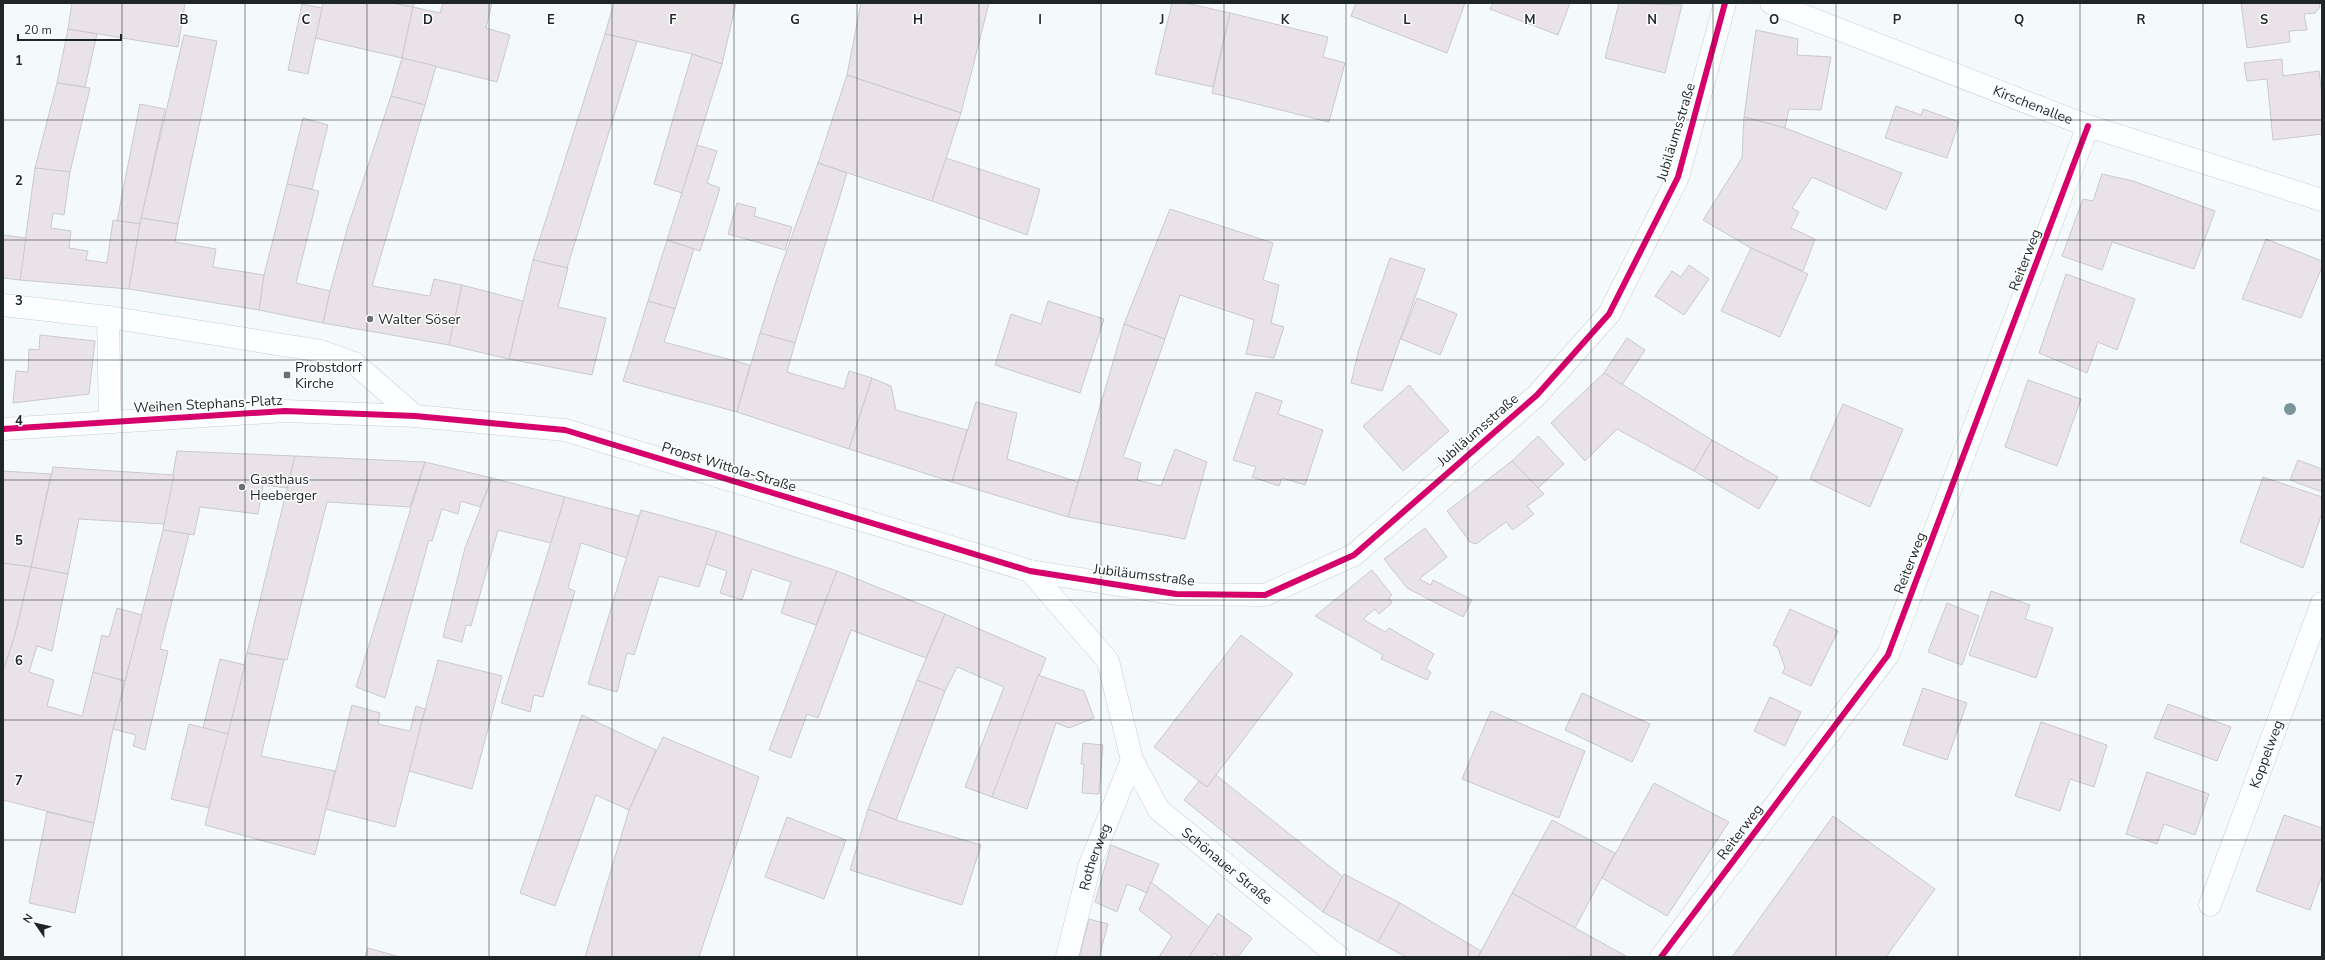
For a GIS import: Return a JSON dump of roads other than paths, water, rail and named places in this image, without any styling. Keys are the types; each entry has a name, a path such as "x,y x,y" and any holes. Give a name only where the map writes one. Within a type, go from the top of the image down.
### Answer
{"street":[{"name":"Jubiläumsstraße","path":"1030,571 1176,594 1265,595 1354,555 1537,395 1609,314 1678,177 1725,3"},
{"name":"Kirschenallee","path":"1771,3 2088,126 2322,200"},
{"name":"Reiterweg","path":"1661,957 1888,655 2088,126"},
{"path":"3,305 108,317 321,351 354,363 416,416"},
{"path":"108,317 110,422"},
{"name":"Weihen Stephans-Platz","path":"3,429 285,411 416,416"},
{"name":"Propst Wittola-Straße","path":"416,416 565,430 1030,571"},
{"path":"1030,571 1108,661 1132,760"},
{"name":"Koppelweg","path":"2210,905 2322,603"},
{"name":"Rotherweg","path":"1067,957 1090,864 1132,760"},
{"name":"Schönauer Straße","path":"1132,760 1159,810 1339,957"}],"place":[{"name":"Walter Söser","path":"370,319"},
{"name":"Probstdorf Kirche","path":"287,375"},
{"name":"Gasthaus Heeberger","path":"242,487"}]}
